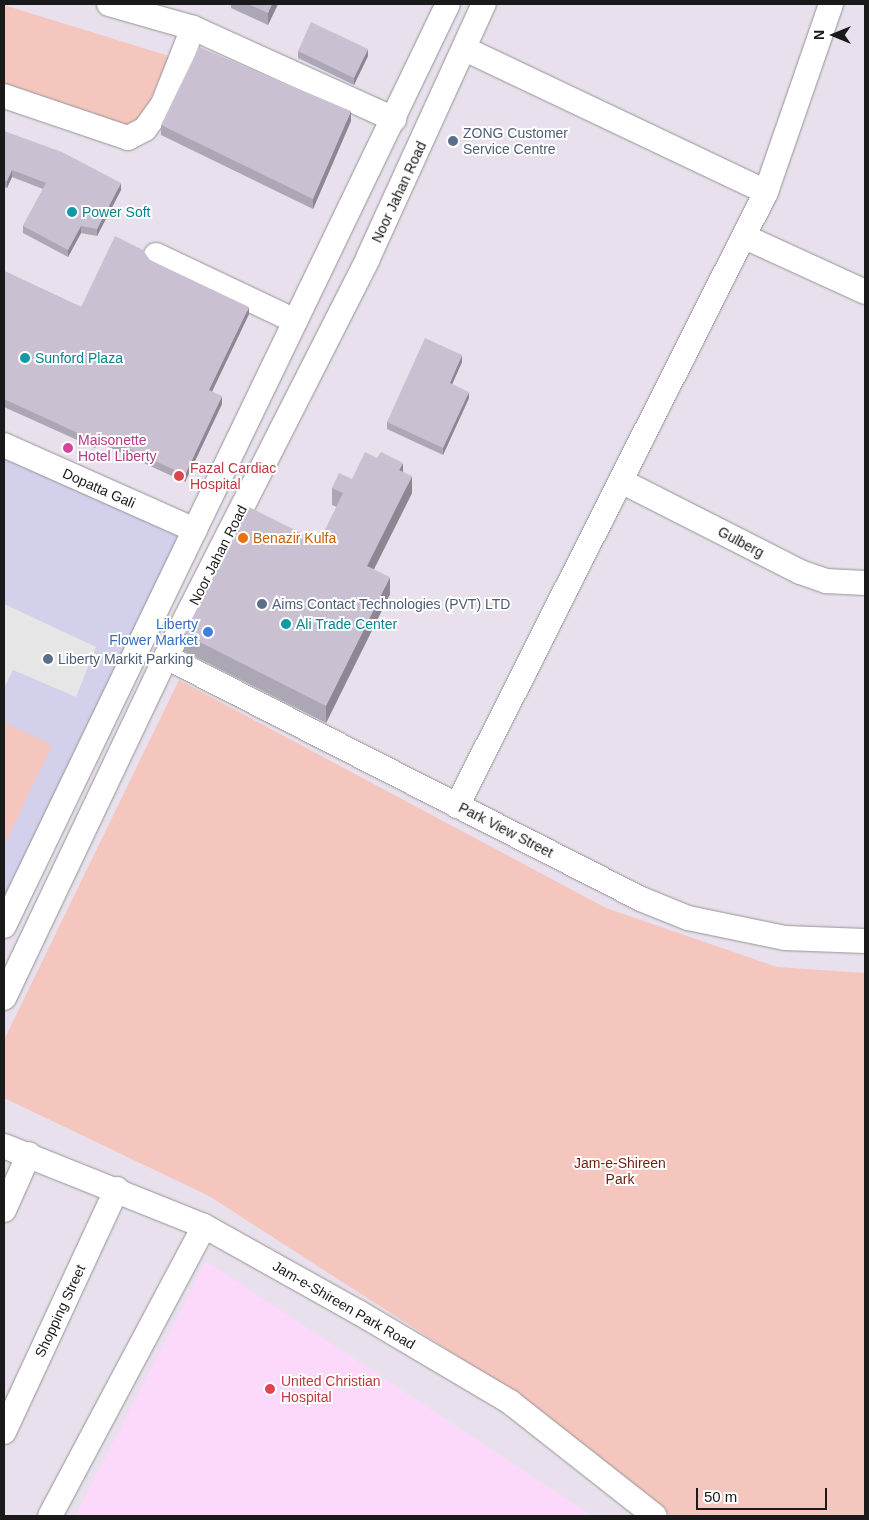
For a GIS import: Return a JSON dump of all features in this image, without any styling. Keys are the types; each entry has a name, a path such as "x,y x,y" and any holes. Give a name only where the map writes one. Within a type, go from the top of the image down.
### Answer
{"street":[{"path":"109,4 193,28 394,119"},
{"path":"4,926 448,4"},
{"name":"Noor Jahan Road","path":"4,998 166,657 368,258 484,4"},
{"path":"457,806 766,192 831,4"},
{"path":"4,96 128,138 145,129 163,104 193,28"},
{"path":"465,49 766,192"},
{"path":"744,237 865,292"},
{"path":"156,255 295,322"},
{"name":"Dopatta Gali","path":"4,445 195,530"},
{"name":"Gulberg","path":"621,481 800,572 826,582 865,583"},
{"name":"Park View Street","path":"166,657 457,806 688,918 785,938 865,941"},
{"name":"Jam-e-Shireen Park Road","path":"4,1146 117,1189 204,1226 510,1402 655,1516"},
{"path":"4,1210 29,1154"},
{"name":"Shopping Street","path":"4,1432 117,1189"},
{"path":"50,1516 204,1226"}],"shaded area":[{"path":"4,446 190,530 4,919"},
{"name":"Liberty Markit Parking","path":"4,604 96,647 76,697 13,670 4,688"},
{"name":"United Christian Hospital","path":"206,1261 593,1516 75,1516"}],"green space":[{"path":"4,5 169,56 143,117 116,136 4,85"},
{"name":"Jam-e-Shireen Park","path":"179,680 606,908 777,967 865,973 865,1516 672,1516 513,1392 209,1196 4,1098 4,1040"},
{"path":"4,722 52,745 4,846"}],"building":[{"path":"248,4 272,4 268,13"},
{"path":"311,22 368,49 354,78 298,51"},
{"path":"199,47 351,111 313,199 161,125"},
{"name":"Power Soft","path":"4,131 62,152 121,183 97,229 81,226 68,250 23,226 46,183 12,170 7,181 4,180"},
{"path":"115,236 143,250 150,260 249,307 209,390 222,396 185,475 98,434 95,441 4,399 4,271 81,307"},
{"path":"425,338 462,355 450,383 469,392 443,448 387,422"},
{"name":"Ali Trade Center","path":"365,452 377,458 381,452 403,463 399,470 412,476 367,566 390,577 326,706 184,634 249,507 319,542 343,493 332,488 339,473 352,479"}],"place":[{"name":"ZONG Customer Service Centre","path":"453,141"},
{"name":"Power Soft","path":"72,212"},
{"name":"Sunford Plaza","path":"25,358"},
{"name":"Maisonette Hotel Liberty","path":"68,448"},
{"name":"Fazal Cardiac Hospital","path":"179,476"},
{"name":"Benazir Kulfa","path":"243,538"},
{"name":"Aims Contact Technologies (PVT) LTD","path":"262,604"},
{"name":"Ali Trade Center","path":"286,624"},
{"name":"Liberty Flower Market","path":"208,632"},
{"name":"Liberty Markit Parking","path":"48,659"},
{"name":"United Christian Hospital","path":"270,1389"}]}
